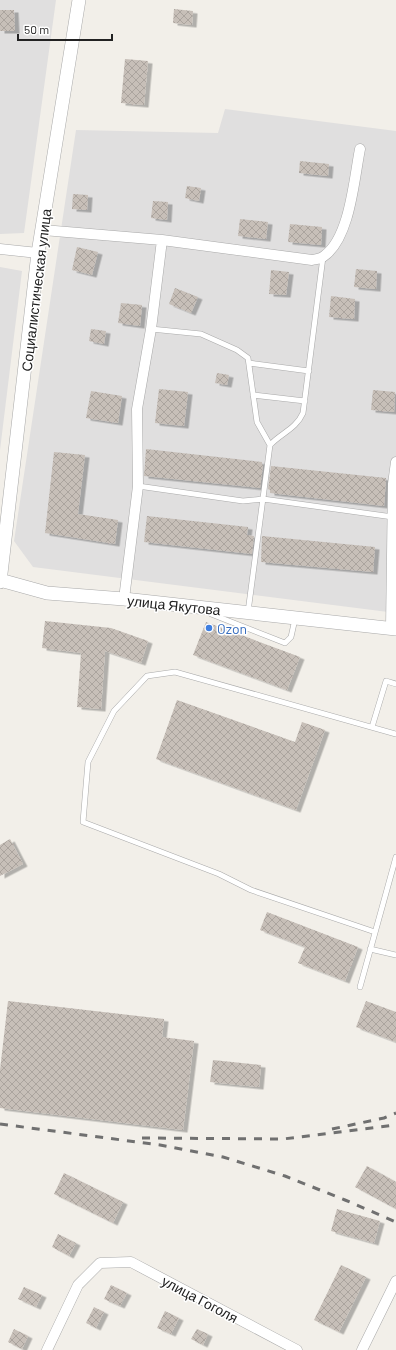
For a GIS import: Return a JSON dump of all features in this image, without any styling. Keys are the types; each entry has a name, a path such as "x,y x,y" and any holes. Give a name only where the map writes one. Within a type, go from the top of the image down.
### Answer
{"street":[{"name":"Социалистическая улица","path":"0,580 38,253 43,230 79,0"},
{"path":"43,230 162,240 312,260 324,257 335,245 345,227 360,149"},
{"path":"124,599 138,486 137,409 162,240"},
{"path":"0,249 38,253"},
{"path":"393,628 393,484 396,462"},
{"name":"улица Якутова","path":"0,580 46,593 124,599 393,628"},
{"name":"улица Гоголя","path":"47,1350 78,1285 100,1263 130,1262 297,1350"},
{"path":"362,1350 396,1280"}],"lane":[{"path":"248,613 270,445 278,436 289,431 300,421 303,413 324,257"},
{"path":"150,329 201,334 237,350 248,358 257,422 270,445"},
{"path":"249,364 309,371"},
{"path":"253,395 305,401"},
{"path":"138,486 243,501 263,499 393,517"},
{"path":"193,607 285,643 291,637 296,618"},
{"path":"375,932 251,890 219,874 83,822 88,762 114,711 147,676 175,672 396,734"},
{"path":"372,727 386,681 396,684"},
{"path":"360,987 396,857"},
{"path":"370,948 396,955"}],"shaded area":[{"path":"0,0 56,0 24,233 0,234"},
{"path":"225,109 396,131 396,613 33,567 14,541 76,130 218,133"},
{"path":"0,267 22,271 0,450"}],"building":[{"path":"174,9 193,11 192,25 173,23"},
{"path":"0,10 14,10 15,31 0,31"},
{"path":"125,59 148,61 144,105 121,103"},
{"path":"300,161 329,164 328,176 299,173"},
{"path":"187,186 201,188 199,201 185,198"},
{"path":"73,194 88,195 87,210 72,209"},
{"path":"153,201 168,202 167,220 151,218"},
{"path":"240,219 268,222 266,239 238,236"},
{"path":"290,224 322,227 321,245 288,242"},
{"path":"77,247 98,252 92,275 72,270"},
{"path":"356,269 377,271 376,289 354,287"},
{"path":"271,270 289,272 286,295 269,294"},
{"path":"175,288 198,297 191,313 169,304"},
{"path":"331,296 355,299 354,319 329,317"},
{"path":"121,303 142,305 140,326 118,323"},
{"path":"91,329 106,331 104,344 89,341"},
{"path":"217,373 229,375 227,385 215,383"},
{"path":"159,389 188,392 184,426 155,423"},
{"path":"373,390 395,392 394,412 371,410"},
{"path":"91,391 122,396 118,423 86,418"},
{"path":"146,449 262,462 263,465 260,488 144,476"},
{"path":"54,452 85,455 78,514 118,520 115,544 45,533"},
{"path":"271,466 386,478 384,506 270,493 270,490 268,489"},
{"path":"147,516 248,527 247,535 254,536 252,554 144,542"},
{"path":"262,536 375,547 373,572 261,562"},
{"path":"45,621 111,628 148,641 141,663 105,651 101,709 77,707 81,653 42,648"},
{"path":"206,622 300,657 287,690 193,655"},
{"path":"177,700 295,742 302,722 325,730 296,810 156,759"},
{"path":"10,839 23,864 0,876 0,845"},
{"path":"267,912 358,947 345,981 298,963 305,947 260,930"},
{"path":"8,1001 164,1019 162,1037 194,1041 183,1130 0,1108 0,1070"},
{"path":"366,1001 396,1012 396,1042 356,1027"},
{"path":"213,1060 261,1065 259,1087 210,1082"},
{"path":"367,1166 396,1182 396,1209 355,1187"},
{"path":"64,1173 123,1202 113,1223 54,1194"},
{"path":"337,1209 380,1221 374,1243 331,1231"},
{"path":"58,1234 76,1243 69,1256 52,1247"},
{"path":"341,1265 366,1277 339,1332 314,1320"},
{"path":"111,1285 127,1293 120,1306 104,1299"},
{"path":"24,1287 42,1295 36,1307 18,1299"},
{"path":"94,1307 104,1312 96,1328 86,1323"},
{"path":"165,1311 179,1318 171,1334 157,1328"},
{"path":"14,1329 28,1336 22,1349 8,1342"},
{"path":"197,1329 208,1334 203,1345 191,1339"}],"railway":[{"path":"332,1129 384,1118 396,1113"},
{"path":"0,1124 160,1145 223,1157 285,1176 396,1222"},
{"path":"142,1138 283,1139 396,1125"}],"place":[{"name":"Ozon","path":"209,628"}]}
